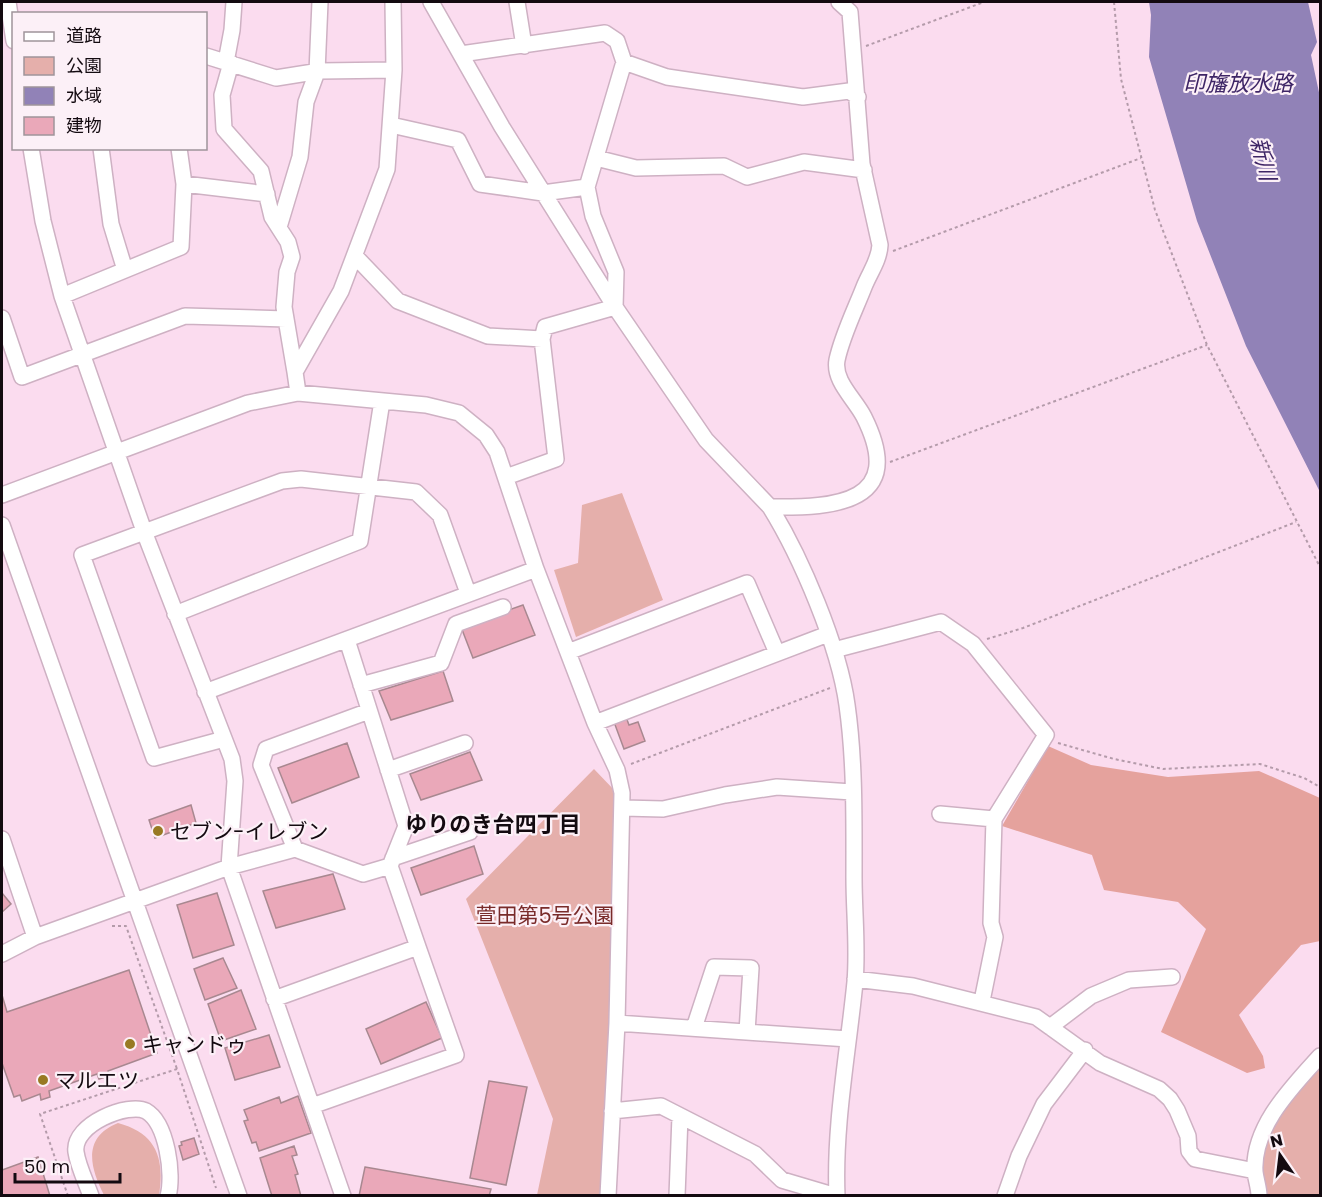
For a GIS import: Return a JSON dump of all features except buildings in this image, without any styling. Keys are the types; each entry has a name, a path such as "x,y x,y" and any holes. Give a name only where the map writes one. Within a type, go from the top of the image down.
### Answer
{"street":[{"path":"8,2 12,32"},
{"path":"234,2 228,63 222,95 224,129 261,171 272,217 288,242 292,258 287,272 286,319 298,393"},
{"path":"279,227 300,157 306,102 317,72 320,2"},
{"path":"295,372 341,291 387,169 394,70 393,2"},
{"path":"431,2 543,193 615,307 706,440 770,507 786,533 834,650 848,706 855,979 838,1153 837,1196 782,1180 755,1154 661,1106 612,1111"},
{"path":"517,2 524,46"},
{"path":"770,507 790,507 850,499 873,484 879,466 874,443 864,417 837,375 837,360 865,285 879,256 880,245 864,170 850,12 839,2"},
{"path":"461,54 605,33 617,41 624,62 587,187 592,216 616,272 615,307"},
{"path":"207,56 276,78 317,72 394,70"},
{"path":"624,62 679,79 803,97 849,91 858,98"},
{"path":"391,125 458,140 480,184 543,193 587,187"},
{"path":"31,150 43,221 62,296 145,534 232,759 235,782 229,867 344,1196"},
{"path":"101,150 111,224 125,270"},
{"path":"62,296 181,247 184,184 178,150"},
{"path":"596,158 636,168 724,166 747,177 804,162 864,170"},
{"path":"184,184 267,194"},
{"path":"355,256 398,302 488,336 542,339"},
{"path":"506,477 556,459 542,339 545,327 615,307"},
{"path":"2,318 22,377 82,352 185,316 286,319"},
{"path":"2,495 248,403 298,393 426,405 459,413 486,435 506,477 536,569 595,723 618,770 623,808 617,1023 608,1196"},
{"path":"175,614 360,542 371,485 382,401"},
{"path":"224,739 154,758 82,555 145,534 282,481 301,479 371,485 416,492 440,515 468,593"},
{"path":"2,525 238,1195"},
{"path":"206,692 536,569"},
{"path":"567,651 747,583 777,653"},
{"path":"362,685 441,663 456,624 503,607"},
{"path":"834,650 941,622 973,644 1046,735 994,819 991,923 995,937 982,1001"},
{"path":"595,723 828,634"},
{"path":"312,1106 456,1055 391,862 405,826 347,640"},
{"path":"295,849 261,765 266,748 369,711"},
{"path":"388,770 465,743"},
{"path":"623,808 663,808 777,787 852,792"},
{"path":"940,814 994,819"},
{"path":"2,954 35,937 229,867 295,849 363,874 471,832"},
{"path":"2,839 35,937"},
{"path":"274,999 418,947"},
{"path":"694,1028 714,967 751,968 747,1032"},
{"path":"1050,1027 1091,996 1129,980 1172,977"},
{"path":"855,979 913,986 982,1001 1036,1017 1100,1063 1137,1077 1159,1089 1170,1099 1188,1136 1189,1151 1195,1160 1255,1171"},
{"path":"617,1023 848,1039"},
{"path":"1005,1196 1019,1156 1044,1104 1084,1050"},
{"path":"1259,1196 1255,1171 1260,1144 1271,1119 1289,1091 1320,1056"},
{"path":"91,1196 76,1151 78,1138 85,1127 96,1120 136,1108 146,1111 159,1128 169,1160 171,1183 168,1196"},
{"path":"677,1196 680,1116"}],"path":[{"path":"855,50 984,2"},
{"path":"1114,2 1121,79 1155,210 1207,345 1320,567"},
{"path":"879,256 1141,158"},
{"path":"879,466 1207,345"},
{"path":"973,644 1023,628 1296,522"},
{"path":"618,770 843,683"},
{"path":"1046,735 1061,745 1163,769 1260,764 1304,778 1320,787"},
{"path":"109,926 126,927 177,1069"}],"green space":[{"path":"622,493 663,600 576,637 554,570 578,563 582,505"},
{"name":"萱田第5号公園","path":"594,769 616,792 605,1195 537,1195 553,1119 466,899"},
{"path":"1320,1067 1320,1195 1266,1195 1262,1167 1268,1140 1283,1113"},
{"path":"118,1123 141,1133 155,1149 160,1170 159,1195 104,1195 95,1173 92,1153 99,1136"}],"shaded area":[{"path":"1048,746 1091,765 1168,777 1259,771 1320,798 1320,941 1301,945 1239,1015 1263,1056 1265,1068 1247,1073 1161,1032 1206,929 1178,902 1104,890 1092,855 1002,826"}],"water":[{"name":"印旛放水路","path":"1149,2 1308,2 1317,42 1311,55 1320,97 1320,492 1246,346 1197,221 1149,57 1151,15"}],"place":[{"name":"セブン-イレブン","path":"158,831"},
{"name":"キャンドゥ","path":"130,1044"},
{"name":"マルエツ","path":"43,1080"}],"district":[{"name":"ゆりのき台四丁目","path":"493,824"}],"water label":[{"name":"新川","path":"1263,159"}]}
